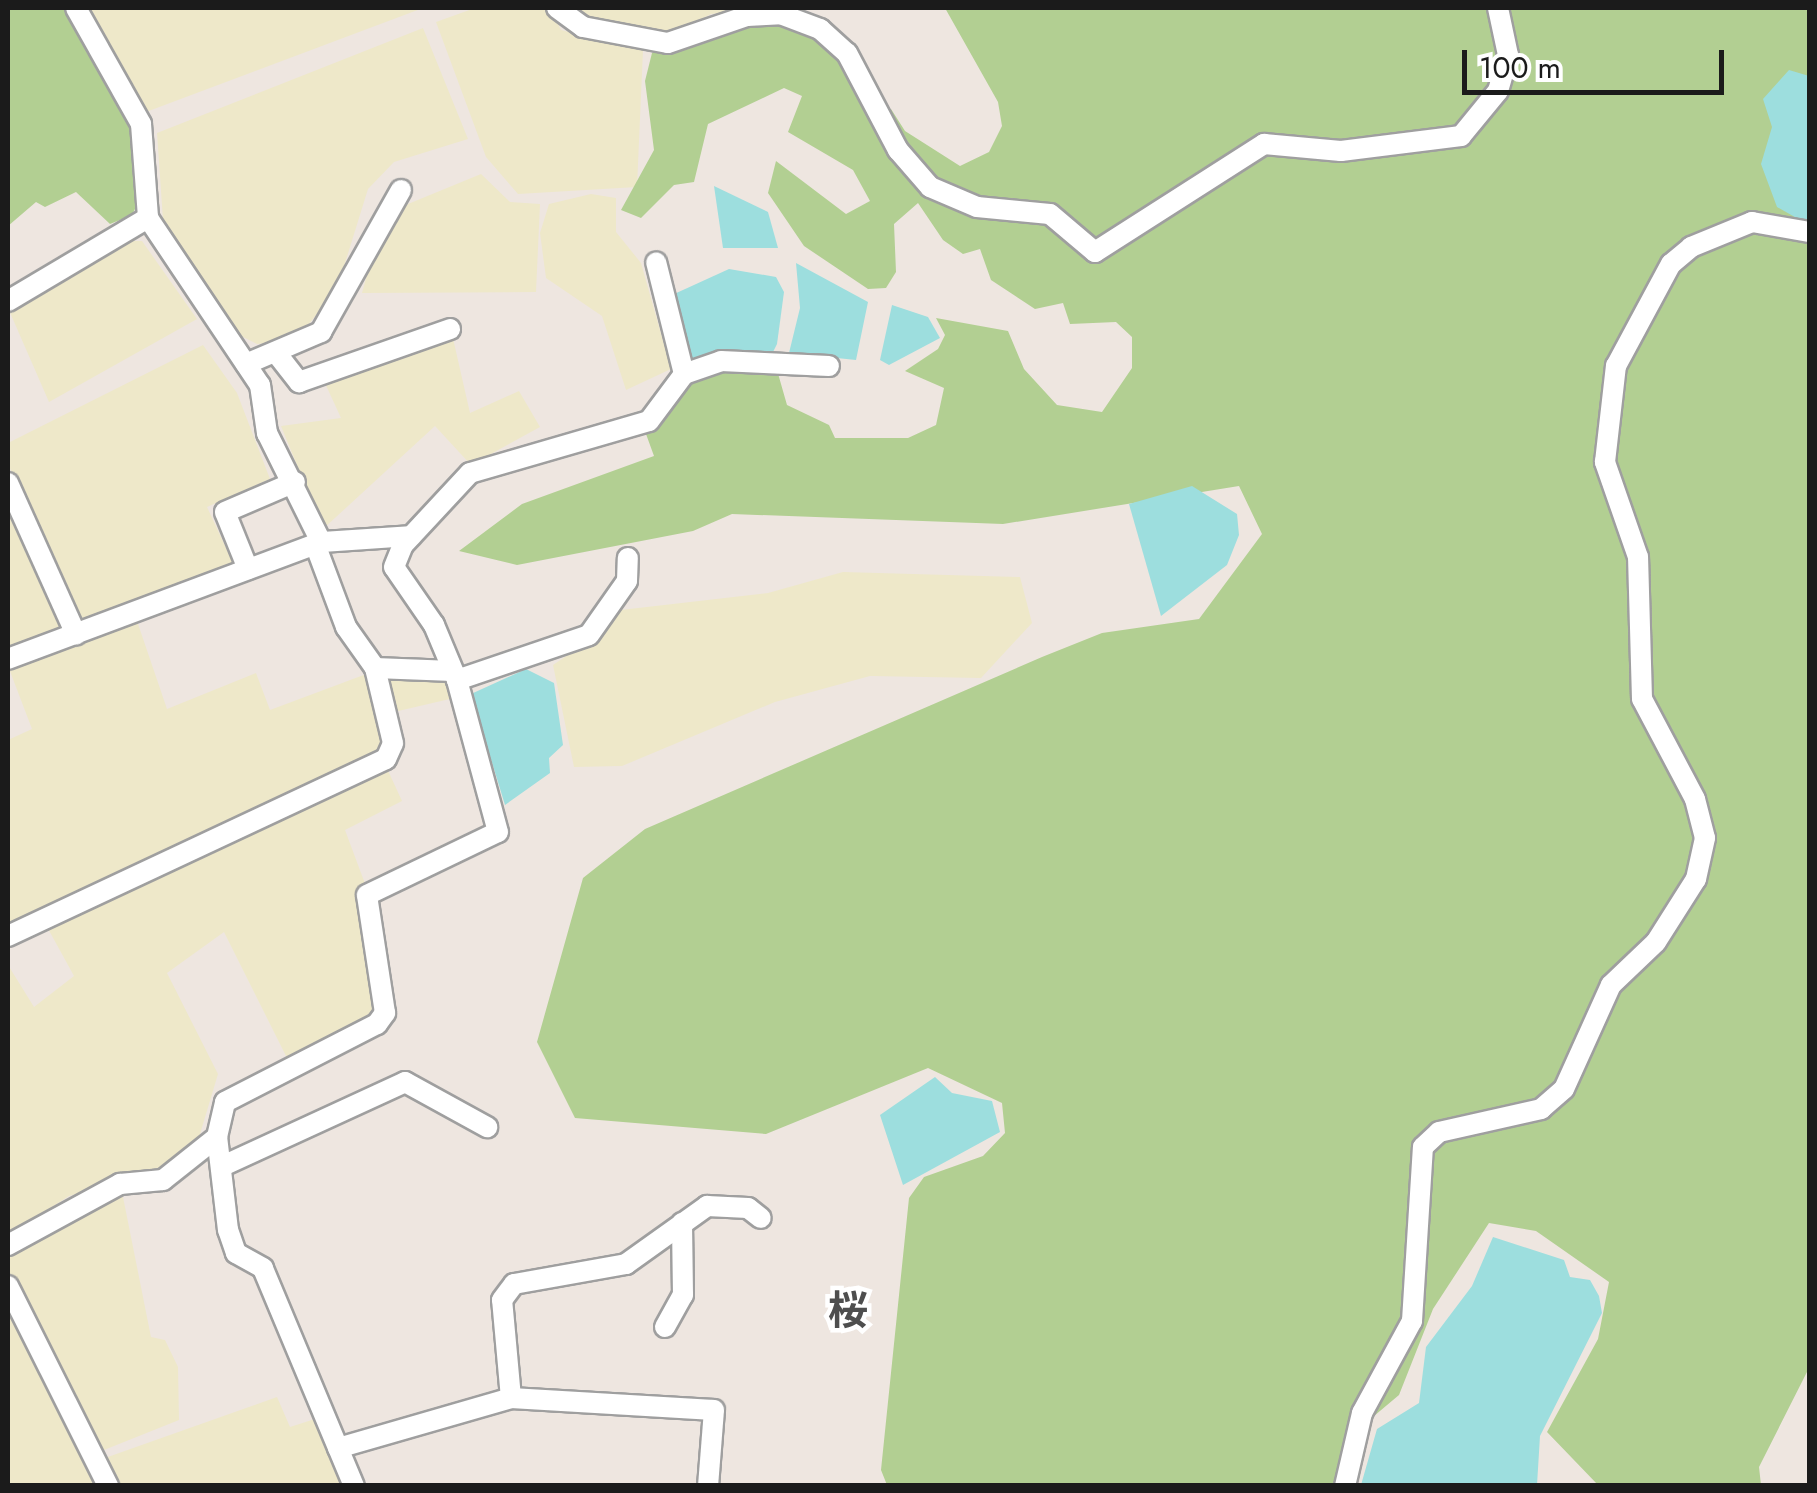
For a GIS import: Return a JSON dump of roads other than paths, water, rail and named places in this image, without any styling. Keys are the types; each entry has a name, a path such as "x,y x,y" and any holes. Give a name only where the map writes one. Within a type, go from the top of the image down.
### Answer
{"street":[{"path":"8,936 386,758 392,742 375,668 346,627 296,482 267,433 260,385 148,218 141,124 76,8"},
{"path":"557,8 583,26 668,42 747,16 780,14 820,29 847,53 898,150 930,187 977,207 1050,214 1096,252 1264,144 1341,151 1461,136 1498,91 1508,55 1498,8"},
{"path":"246,364 321,332 401,190"},
{"path":"8,301 85,247 148,218"},
{"path":"1345,1486 1362,1413 1412,1321 1423,1147 1439,1132 1541,1109 1564,1089 1610,985 1656,942 1696,879 1705,838 1695,799 1642,700 1638,557 1606,462 1616,366 1671,264 1690,246 1752,222 1810,232"},
{"path":"656,262 684,374"},
{"path":"277,354 299,382 450,329"},
{"path":"354,1486 263,1268 236,1253 226,1164 217,1137 225,1102 244,1086 385,1013 367,895 498,832 455,675 434,625 398,582 394,567 411,536 496,458 636,431 684,374 720,361 829,366"},
{"path":"248,569 225,512 296,482"},
{"path":"8,483 76,634"},
{"path":"8,659 318,544 411,536"},
{"path":"375,668 455,675 590,636 627,581 628,558"},
{"path":"226,1164 405,1082 487,1127"},
{"path":"8,1245 120,1184 163,1180 217,1137"},
{"path":"511,1398 502,1300 514,1284 626,1264 706,1206 748,1208 762,1218"},
{"path":"664,1328 683,1295 682,1223"},
{"path":"8,1286 108,1486"},
{"path":"338,1448 511,1398 714,1410 708,1486"}],"water":[{"path":"1789,70 1809,76 1809,225 1777,207 1761,164 1772,127 1763,99"},
{"path":"714,186 768,212 778,248 723,248"},
{"path":"796,263 868,302 856,360 789,353 800,308"},
{"path":"729,269 776,277 784,292 777,344 772,354 688,362 672,295"},
{"path":"892,305 928,317 940,338 889,365 880,360"},
{"path":"1192,486 1237,514 1239,535 1227,565 1161,616 1129,504"},
{"path":"526,669 554,683 563,745 549,758 550,773 505,805 471,694"},
{"path":"935,1077 952,1093 992,1101 1000,1132 903,1185 880,1115"},
{"path":"1493,1237 1564,1260 1570,1277 1590,1280 1599,1296 1602,1313 1540,1436 1537,1485 1361,1485 1377,1429 1419,1403 1426,1347 1472,1286"}],"district":[{"name":"桜","path":"848,1310"}]}
